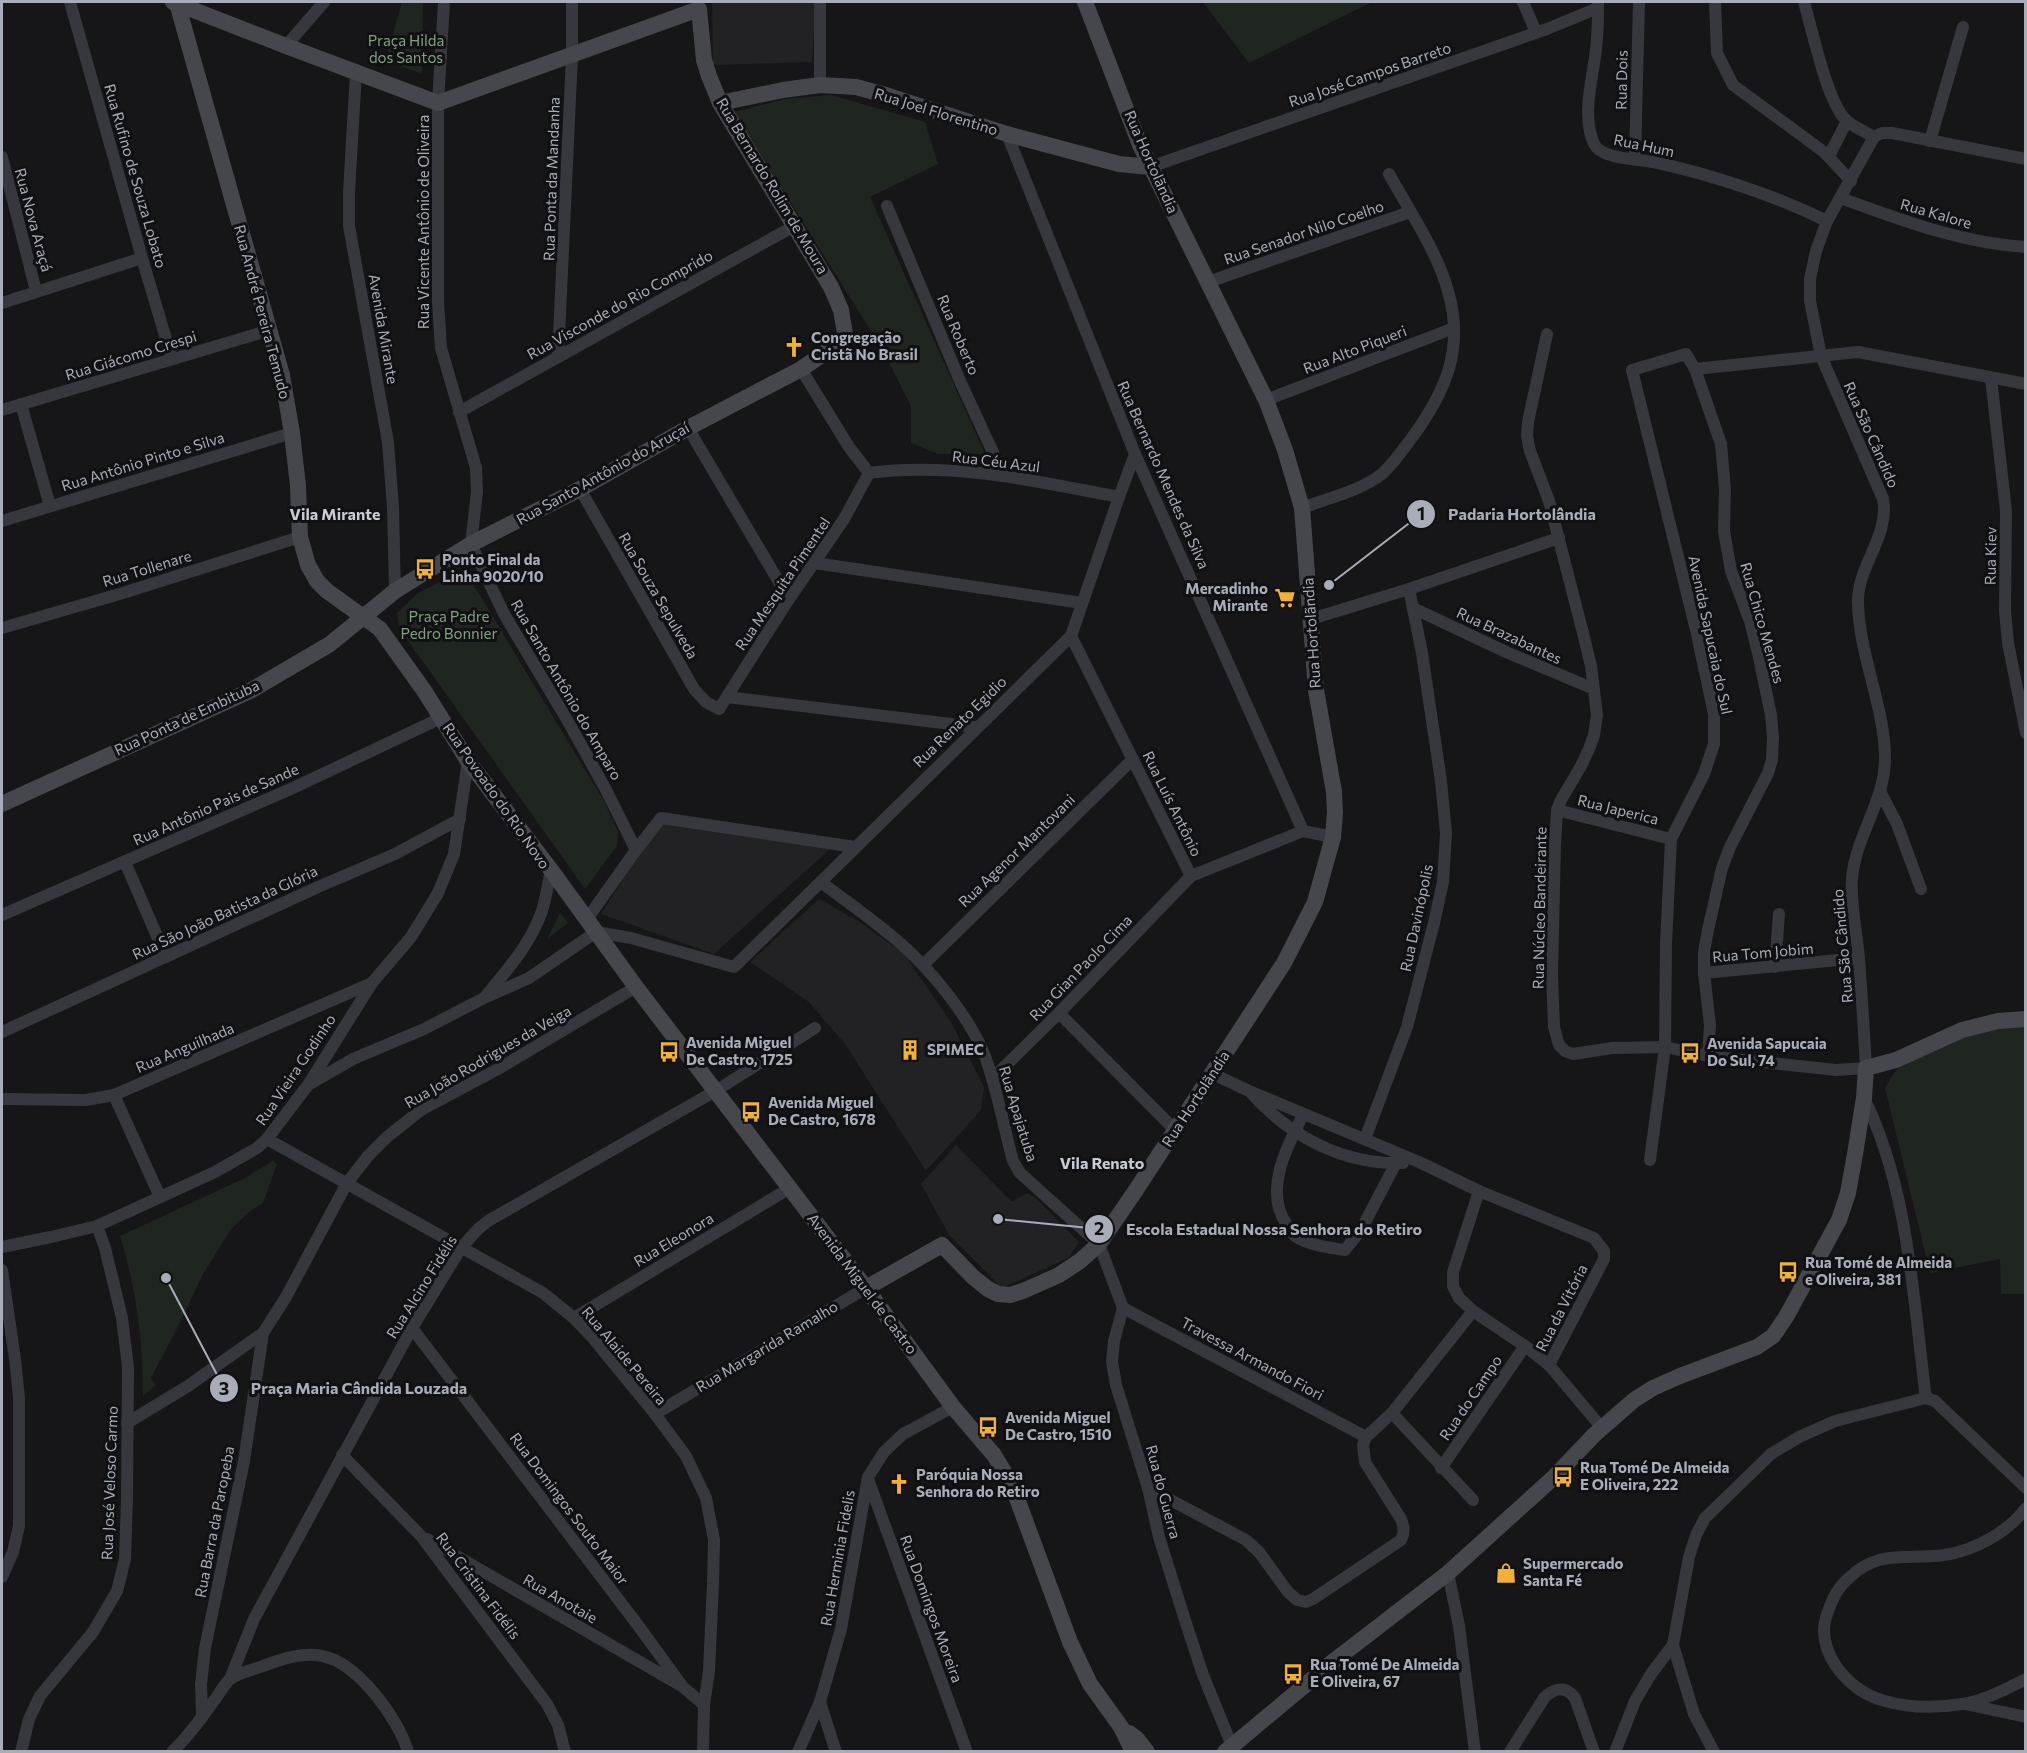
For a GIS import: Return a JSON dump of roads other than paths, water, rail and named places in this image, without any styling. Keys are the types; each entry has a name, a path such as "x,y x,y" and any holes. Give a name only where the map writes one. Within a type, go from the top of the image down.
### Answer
{"street":[{"name":"Rua Rufino de Souza Lobato","path":"70,2 172,358"},
{"path":"176,2 438,103 572,56 699,5"},
{"name":"Rua André Pereira Temudo","path":"176,2 282,375 298,486 300,537 308,565 317,581 327,591 380,629"},
{"path":"286,46 324,2"},
{"name":"Rua Vicente Antônio de Oliveira","path":"444,2 438,103 438,301 441,348 476,468 477,492 471,544"},
{"name":"Rua Ponta da Mandanha","path":"558,357 572,56 572,2"},
{"path":"820,2 820,85"},
{"name":"Rua Hortolãndia","path":"942,1245 988,1289 998,1294 1010,1295 1059,1275 1099,1244 1213,1074 1296,941 1315,902 1333,837 1334,792 1316,690 1302,508 1285,450 1266,400 1150,167 1085,2"},
{"path":"1523,2 1536,32"},
{"name":"Rua Dois","path":"1635,159 1639,2"},
{"path":"1715,2 1717,53 1734,85 1829,156 1851,181"},
{"path":"1804,2 1831,93 1838,110 1847,121 1874,137 1882,133 1892,133 2025,159"},
{"name":"Rua Bernardo Rolim de Moura","path":"699,5 704,60 720,103 831,286 841,310 844,334"},
{"name":"Rua José Campos Barreto","path":"1150,167 1536,32 1598,5"},
{"name":"Rua Hum","path":"1598,5 1597,46 1589,87 1590,130 1595,146 1607,155 1664,164 1751,191 1827,221"},
{"path":"1930,141 1963,27"},
{"name":"Avenida Mirante","path":"356,73 349,226 388,442 393,508 395,591"},
{"name":"Rua Joel Florentino","path":"720,103 820,85 856,87 1007,134 1119,164 1150,167"},
{"path":"1829,156 1847,121"},
{"name":"Rua Bernardo Mendes da Silva","path":"1007,134 1135,454 1166,519 1303,831"},
{"name":"Rua São Cândido","path":"1866,1068 1859,958 1852,894 1853,876 1858,853 1881,793 1885,756 1860,626 1858,604 1859,587 1884,522 1885,510 1883,499 1821,356 1810,301 1810,279 1816,251 1827,221 1874,137"},
{"name":"Rua Nova Araçá","path":"2,157 6,191 36,291"},
{"path":"1302,508 1354,489 1381,474 1397,458 1431,412 1448,376 1453,353 1454,328 1449,292 1439,265 1389,174"},
{"name":"Rua Kalore","path":"1841,198 1907,223 1959,238 2025,246"},
{"name":"Rua Roberto","path":"887,206 960,381 1003,474"},
{"name":"Rua Senador Nilo Coelho","path":"1208,282 1410,212"},
{"name":"Rua Visconde do Rio Comprido","path":"459,412 796,225"},
{"path":"2,303 142,258"},
{"name":"Rua Alto Piqueri","path":"1266,400 1454,328"},
{"name":"Rua Giácomo Crespi","path":"2,410 270,330"},
{"name":"Rua Santo Antônio do Aruçaí","path":"364,618 395,591 471,544 580,489 688,428 801,369 838,344 844,334"},
{"name":"Rua Núcleo Bandeirante","path":"1547,334 1527,436 1530,451 1549,501 1583,633 1594,689 1596,715 1594,735 1581,766 1557,810 1552,975 1554,1027 1558,1045 1573,1054 1612,1048 1665,1047 1708,1056 1836,1070 1866,1068"},
{"path":"1695,369 1858,352 2025,384"},
{"name":"Avenida Sapucaia do Sul","path":"1650,1160 1665,1047 1666,944 1671,839 1704,774 1714,744 1714,714 1696,630 1632,370 1686,354 1695,369"},
{"path":"801,369 849,447 869,473"},
{"name":"Rua Chico Mendes","path":"1695,369 1721,444 1725,489 1724,531 1727,551 1731,571 1750,621 1758,653 1771,715 1773,737 1772,760 1765,782 1730,847 1722,868 1708,930 1704,952 1704,974 1710,1025 1708,1056"},
{"name":"Rua Kiev","path":"1991,378 2007,511 2005,611 2008,643 2025,733"},
{"path":"21,404 50,506"},
{"path":"688,428 789,599"},
{"name":"Rua Antônio Pinto e Silva","path":"2,521 292,433"},
{"name":"Rua Renato Egidio","path":"592,926 734,967 1071,636 1135,454"},
{"name":"Rua Céu Azul","path":"869,473 921,469 1003,474 1119,497"},
{"name":"Rua Mesquita Pimentel","path":"719,710 789,599 844,519 869,473"},
{"name":"Rua Souza Sepulveda","path":"580,489 694,688 706,702 719,710"},
{"name":"Rua Tollenare","path":"2,628 123,593 300,537"},
{"path":"1311,619 1409,589 1559,538"},
{"name":"Rua Santo Antônio do Amparo","path":"471,544 504,614 569,723 636,850"},
{"path":"815,563 1082,603"},
{"name":"Rua Davinópolis","path":"1365,1139 1407,1027 1443,882 1446,833 1441,781 1422,653 1409,589"},
{"name":"Rua Brazabantes","path":"1413,608 1506,652 1594,689"},
{"name":"Rua Ponta de Embituba","path":"2,804 250,691 330,644 364,618"},
{"name":"Rua Povoado do Rio Novo","path":"380,629 468,761 551,870 542,910 530,940 484,998"},
{"name":"Rua Luís Antônio","path":"1071,636 1191,876 1303,831"},
{"path":"727,696 976,727"},
{"name":"Rua Antônio Pais de Sande","path":"2,915 294,788 441,718"},
{"name":"Rua Agenor Mantovani","path":"923,965 1133,759"},
{"name":"Rua Vieira Godinho","path":"2,1247 97,1226 215,1172 257,1148 267,1139 308,1084 372,983 411,937 438,893 454,854 468,761"},
{"path":"1881,793 1897,824 1922,889"},
{"name":"Rua Japerica","path":"1557,810 1671,839"},
{"path":"592,926 636,850 660,818 855,847"},
{"name":"Rua São João Batista da Glória","path":"2,1032 395,854 460,819"},
{"path":"1303,831 1333,837"},
{"path":"125,862 166,957"},
{"name":"Avenida Miguel de Castro","path":"551,870 636,987 717,1090 953,1407 994,1455 1015,1493 1070,1641 1090,1684 1121,1727 1133,1752"},
{"name":"Rua Gian Paolo Cima","path":"992,1079 1191,876"},
{"name":"Rua Apajatuba","path":"820,882 900,943 923,965 951,999 983,1052 1013,1161 1020,1173 1099,1244"},
{"path":"1775,967 1779,914"},
{"name":"Rua Povoado do Rio Novo","path":"308,1084 353,1059 424,1029 529,978 592,926"},
{"name":"Rua Tom Jobim","path":"1704,974 1859,958"},
{"name":"Rua Anguilhada","path":"2,1099 86,1100 114,1095 372,983"},
{"name":"Rua João Rodrigues da Veiga","path":"127,1423 188,1386 263,1333 286,1297 347,1184 368,1156 387,1137 421,1110 498,1069 636,987"},
{"path":"1059,1013 1175,1130"},
{"path":"1229,1750 1335,1660 1448,1573 1552,1479 1602,1428 1634,1400 1653,1388 1757,1347 1773,1336 1786,1317 1839,1220 1848,1193 1864,1098 1866,1068 1896,1060 1962,1030 1998,1021 2025,1019"},
{"name":"Rua Alcino Fidélis","path":"172,1752 230,1679 254,1619 412,1328 461,1248 488,1221 717,1090 815,1028"},
{"name":"Rua da Vitória","path":"1213,1074 1304,1115 1365,1139 1397,1159"},
{"name":"Rua da Vitória","path":"1249,1091 1270,1114 1294,1132 1318,1145 1343,1155 1369,1161 1397,1159 1419,1162 1479,1191 1594,1238 1604,1251 1604,1259 1549,1365 1602,1428"},
{"path":"114,1095 159,1197"},
{"path":"1864,1098 1882,1140 1898,1204 1910,1264 1926,1398"},
{"path":"1304,1115 1281,1163 1275,1191 1282,1218 1295,1236 1322,1246 1345,1250 1361,1230 1397,1159"},
{"name":"Rua Alaide Pereira","path":"267,1139 543,1293 574,1318 592,1337 686,1456 706,1498 714,1540 703,1752"},
{"name":"Rua Eleonora","path":"574,1318 790,1188"},
{"path":"1479,1191 1453,1272 1454,1286 1459,1298 1473,1311 1549,1365"},
{"name":"Rua José Veloso Carmo","path":"21,1752 29,1719 40,1696 93,1632 117,1591 125,1559 128,1367 122,1318 108,1259 97,1226"},
{"path":"1099,1244 1124,1308"},
{"name":"Rua Margarida Ramalho","path":"655,1414 942,1245"},
{"path":"2,1270 15,1359 18,1398 19,1526 13,1552 2,1577"},
{"name":"Travessa Armando Fiori","path":"1124,1308 1366,1437"},
{"name":"Rua do Guerra","path":"1124,1308 1114,1341 1112,1362 1116,1385 1148,1488 1159,1537 1229,1750"},
{"path":"1148,1488 1246,1540 1259,1552 1288,1592 1297,1600 1306,1602 1313,1599 1401,1540 1404,1526 1401,1519 1362,1454 1366,1437 1392,1413 1473,1311"},
{"name":"Rua Domingos Souto Maior","path":"412,1328 638,1624 683,1687 704,1705"},
{"name":"Rua Barra da Paropeba","path":"202,1717 201,1684 205,1648 243,1461 263,1333"},
{"name":"Rua do Campo","path":"1441,1468 1525,1346"},
{"path":"1615,1752 1635,1701 1651,1674 1673,1645 1687,1567 1696,1534 1705,1518 1771,1454 1835,1421 1926,1398 1935,1401 2025,1488"},
{"name":"Rua Herminia Fidelis","path":"798,1752 820,1702 841,1629 868,1477 884,1452 903,1434 953,1407"},
{"path":"1392,1413 1473,1500"},
{"name":"Rua Cristina Fidélis","path":"342,1455 422,1536 547,1704 558,1725 565,1752"},
{"name":"Rua Domingos Moreira","path":"868,1477 967,1752"},
{"path":"2025,1508 1990,1539 1970,1548 1946,1555 1881,1558 1869,1562 1842,1584 1834,1596 1824,1626 1828,1652 1842,1673 1861,1690 1884,1701 1905,1706 1929,1707 1964,1704 2025,1679"},
{"name":"Rua Anotaie","path":"422,1536 683,1687"},
{"path":"1448,1573 1459,1626 1475,1752"},
{"path":"1673,1645 1694,1714 1714,1752"},
{"path":"230,1679 281,1659 304,1655 323,1656 346,1667 368,1687 396,1722 404,1736 408,1752"},
{"path":"1510,1752 1544,1698 1551,1691 1558,1689 1570,1692 1575,1698 1594,1752"},
{"path":"820,1702 836,1752"},
{"path":"1964,1704 2025,1717"},
{"name":"Avenida Miguel de Castro","path":"1121,1727 1137,1739 1147,1752"}],"place":[{"name":"Congregação Cristã No Brasil","path":"794,347"},
{"name":"Ponto Final da Linha 9020/10","path":"425,569"},
{"name":"Padaria Hortolândia","path":"1329,585"},
{"name":"Mercadinho Mirante","path":"1285,598"},
{"name":"SPIMEC","path":"910,1050"},
{"name":"Avenida Miguel De Castro, 1725","path":"669,1052"},
{"name":"Avenida Sapucaia Do Sul, 74","path":"1690,1053"},
{"name":"Avenida Miguel De Castro, 1678","path":"751,1112"},
{"name":"Escola Estadual Nossa Senhora do Retiro","path":"998,1219"},
{"name":"Rua Tomé de Almeida e Oliveira, 381","path":"1788,1272"},
{"name":"Praça Maria Cândida Louzada","path":"166,1278"},
{"name":"Avenida Miguel De Castro, 1510","path":"988,1427"},
{"name":"Rua Tomé De Almeida E Oliveira, 222","path":"1563,1477"},
{"name":"Paróquia Nossa Senhora do Retiro","path":"899,1484"},
{"name":"Supermercado Santa Fé","path":"1506,1573"},
{"name":"Rua Tomé De Almeida E Oliveira, 67","path":"1293,1674"}],"district":[{"name":"Vila Mirante","path":"335,514"},
{"name":"Vila Renato","path":"1102,1163"}],"park label":[{"name":"Praça Hilda dos Santos","path":"406,50"},
{"name":"Praça Padre Pedro Bonnier","path":"449,626"}]}
